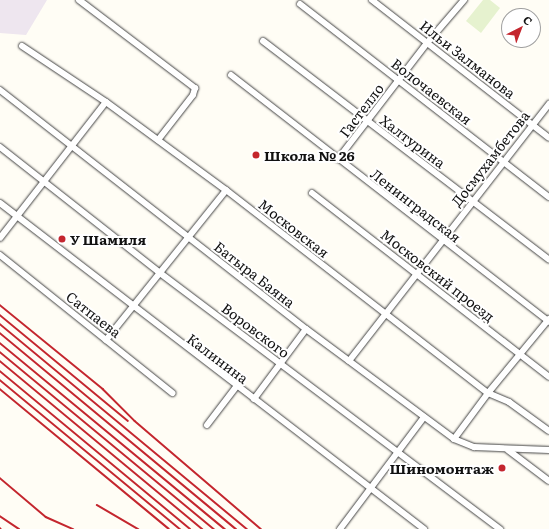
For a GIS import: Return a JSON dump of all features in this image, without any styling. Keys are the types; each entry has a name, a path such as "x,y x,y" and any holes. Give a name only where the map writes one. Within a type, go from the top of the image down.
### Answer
{"street":[{"path":"79,0 195,88 195,93 158,140"},
{"name":"Ильи Залманова","path":"372,0 549,138"},
{"name":"Гастелло","path":"338,159 427,43 464,0"},
{"name":"Волочаевская","path":"300,4 549,197"},
{"name":"Халтурина","path":"263,41 549,260"},
{"name":"Московская","path":"22,46 106,102 226,190 488,393 509,402 549,431"},
{"name":"Ленинградская","path":"231,75 442,240 548,320"},
{"name":"Батыра Баяна","path":"0,90 306,329 454,439 474,448 549,450"},
{"path":"0,238 106,102"},
{"name":"Досмухамбетова","path":"349,361 531,124 549,104"},
{"name":"Воровского","path":"0,147 160,273 500,529"},
{"path":"106,340 226,190"},
{"name":"Московский проезд","path":"312,193 549,377"},
{"name":"Калинина","path":"0,203 236,387 254,399 424,529"},
{"name":"Сатпаева","path":"0,255 172,393"},
{"path":"454,439 488,393 548,320"},
{"path":"254,399 306,329"},
{"path":"207,425 236,387"},
{"path":"340,529 424,417"},
{"path":"508,450 549,481"}],"shaded area":[{"path":"0,0 47,0 26,35 0,33"}],"green space":[{"path":"483,0 490,0 500,8 481,33 466,21"}],"railway":[{"path":"0,305 103,389 135,421 261,529"},
{"path":"0,315 128,421"},
{"path":"0,324 247,529"},
{"path":"0,333 236,529"},
{"path":"0,343 225,529"},
{"path":"0,352 214,529"},
{"path":"0,361 202,529"},
{"path":"0,371 190,529"},
{"path":"0,380 180,529"},
{"path":"0,389 169,529"},
{"path":"0,478 46,517 73,529"},
{"path":"97,505 138,529"},
{"path":"0,516 19,529"}],"place":[{"name":"Школа № 26","path":"256,155"},
{"name":"У Шамиля","path":"62,239"},
{"name":"Шиномонтаж","path":"502,468"}]}
